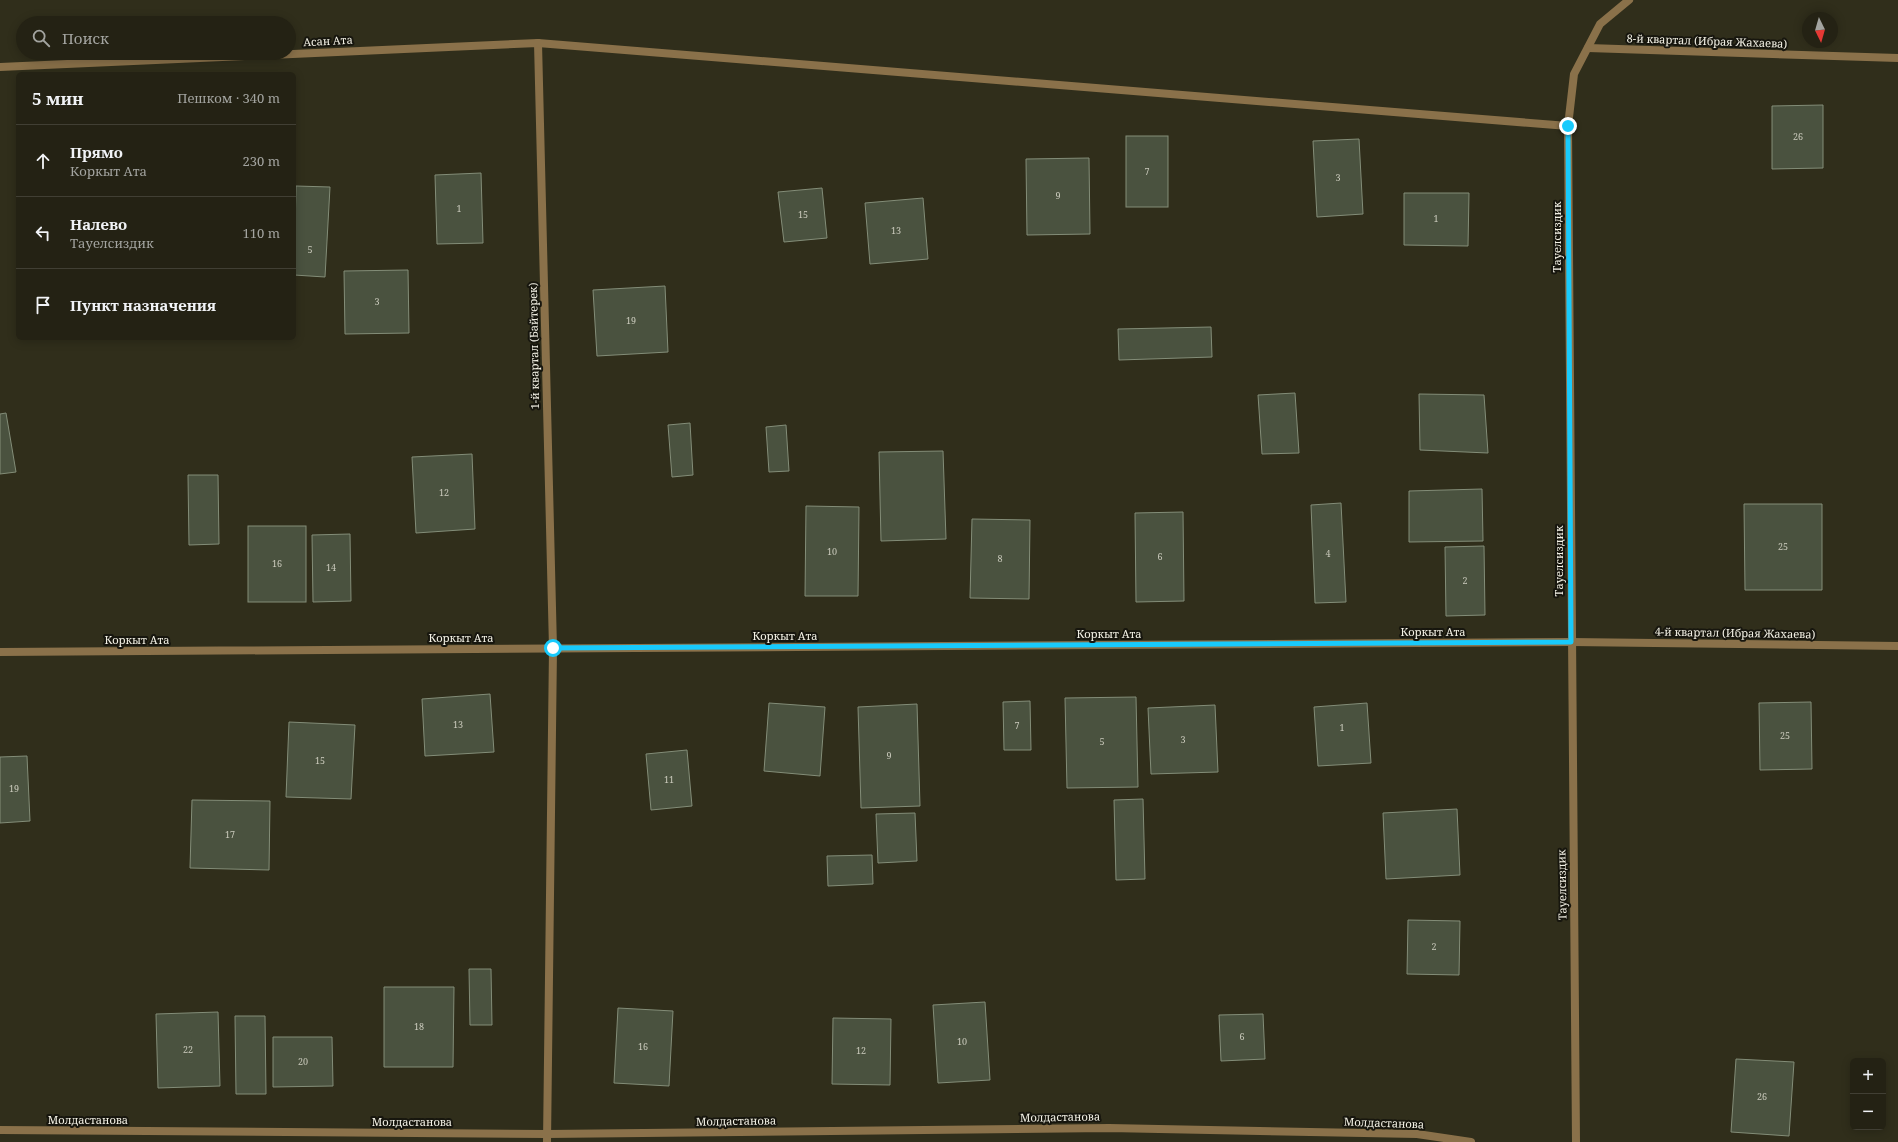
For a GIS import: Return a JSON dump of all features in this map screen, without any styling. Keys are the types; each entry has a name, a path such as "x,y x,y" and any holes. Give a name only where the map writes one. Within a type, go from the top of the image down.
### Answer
{"street":[{"name":"Тауелсиздик","path":"1576,1142 1568,126 1574,74 1600,24 1629,0"},
{"name":"Асан Ата","path":"296,54 538,43 1568,126"},
{"name":"1-й квартал (Байтерек)","path":"538,43 553,648 547,1138"},
{"name":"8-й квартал (Ибрая Жахаева)","path":"1588,48 1898,58"},
{"name":"Асан Ата","path":"0,67 157,60"},
{"name":"Коркыт Ата","path":"0,652 1571,642"},
{"name":"4-й квартал (Ибрая Жахаева)","path":"1571,642 1898,646"},
{"name":"Молдастанова","path":"0,1130 547,1138 1109,1128 1417,1134 1471,1142"}],"building":[{"path":"1823,105 1823,168 1772,169 1772,106"},
{"path":"1126,136 1168,136 1168,207 1126,207"},
{"path":"1359,139 1363,214 1317,217 1313,141"},
{"path":"1089,158 1090,234 1027,235 1026,159"},
{"path":"481,173 483,243 437,244 435,175"},
{"path":"296,186 330,187 325,277 296,275"},
{"path":"822,188 827,238 784,242 778,192"},
{"path":"1404,193 1469,193 1468,246 1404,245"},
{"path":"923,198 928,259 870,264 865,203"},
{"path":"408,270 409,333 345,334 344,271"},
{"path":"665,286 668,352 597,356 593,290"},
{"path":"1211,327 1212,357 1119,360 1118,329"},
{"path":"1295,393 1299,453 1262,454 1258,395"},
{"path":"1419,394 1484,395 1488,453 1420,450"},
{"path":"6,413 16,472 0,474 0,414"},
{"path":"690,423 693,475 672,477 668,425"},
{"path":"786,425 789,471 769,472 766,427"},
{"path":"943,451 946,539 881,541 879,452"},
{"path":"472,454 475,529 416,533 412,457"},
{"path":"188,475 218,475 219,544 189,545"},
{"path":"1482,489 1483,541 1409,542 1409,491"},
{"path":"1341,503 1346,602 1315,603 1311,505"},
{"path":"1744,504 1822,504 1822,590 1745,590"},
{"path":"806,506 859,507 858,596 805,596"},
{"path":"1183,512 1184,601 1136,602 1135,513"},
{"path":"972,519 1030,520 1029,599 970,598"},
{"path":"248,526 306,526 306,602 248,602"},
{"path":"350,534 351,601 313,602 312,535"},
{"path":"1484,546 1485,615 1446,616 1445,547"},
{"path":"490,694 494,752 425,756 422,699"},
{"path":"1136,697 1138,787 1067,788 1065,698"},
{"path":"1030,701 1031,750 1004,750 1003,702"},
{"path":"1811,702 1812,769 1760,770 1759,703"},
{"path":"769,703 825,707 820,776 764,771"},
{"path":"1367,703 1371,763 1318,766 1314,707"},
{"path":"917,704 920,806 861,808 858,707"},
{"path":"1215,705 1218,772 1151,774 1148,708"},
{"path":"289,722 355,725 351,799 286,797"},
{"path":"687,750 692,806 651,810 646,754"},
{"path":"27,756 30,821 0,823 0,757"},
{"path":"1143,799 1145,879 1116,880 1114,800"},
{"path":"192,800 270,801 269,870 190,868"},
{"path":"1457,809 1460,875 1386,879 1383,813"},
{"path":"915,813 917,861 878,863 876,814"},
{"path":"872,855 873,884 828,886 827,856"},
{"path":"1408,920 1460,921 1459,975 1407,974"},
{"path":"469,969 491,969 492,1025 470,1025"},
{"path":"384,987 454,987 453,1067 384,1067"},
{"path":"985,1002 990,1080 938,1083 933,1005"},
{"path":"618,1008 673,1011 669,1086 614,1083"},
{"path":"218,1012 220,1086 158,1088 156,1014"},
{"path":"1263,1014 1265,1059 1221,1061 1219,1015"},
{"path":"235,1016 265,1016 266,1094 236,1094"},
{"path":"833,1018 891,1019 890,1085 832,1084"},
{"path":"273,1037 332,1037 333,1086 273,1087"},
{"path":"1736,1059 1794,1062 1789,1136 1731,1132"}],"route":[{"path":"553,648 1571,642 1568,126"}]}
